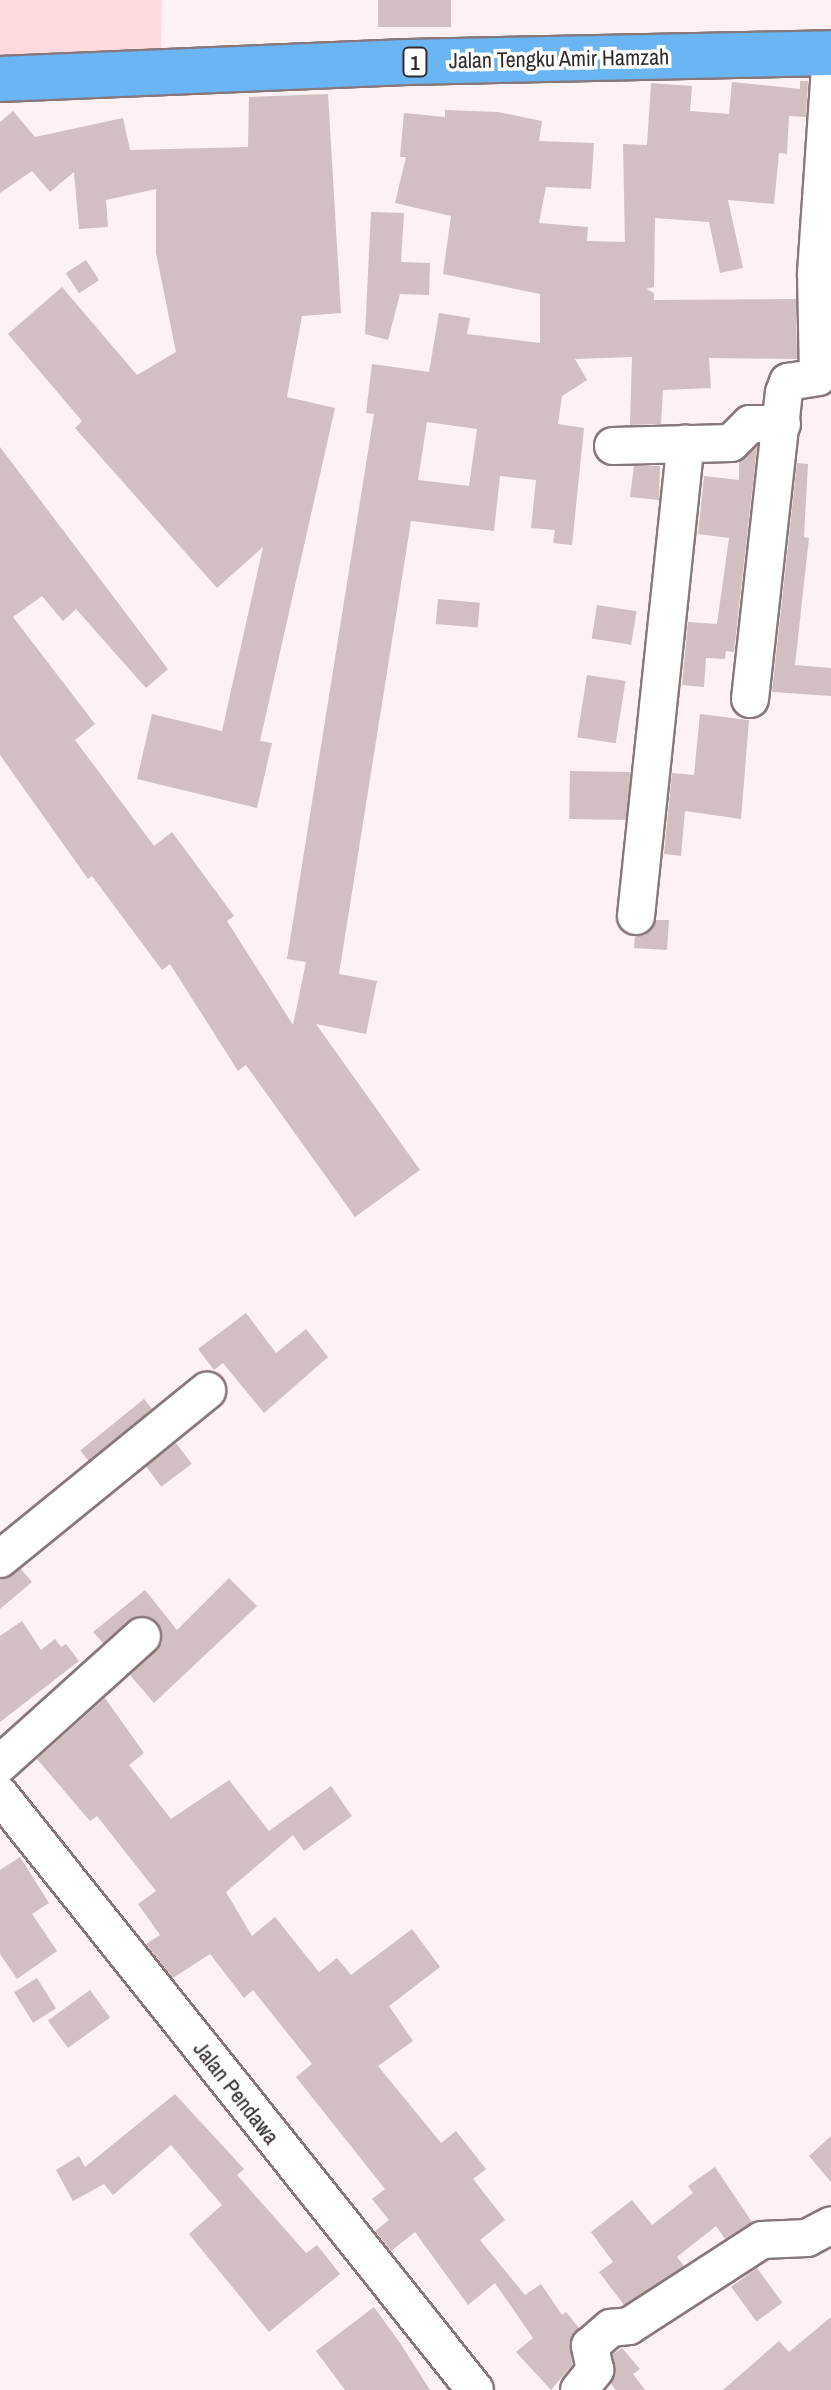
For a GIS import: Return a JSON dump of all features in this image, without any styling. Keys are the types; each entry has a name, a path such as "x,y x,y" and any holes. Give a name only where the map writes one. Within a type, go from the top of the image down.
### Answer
{"highway":[{"name":"Jalan Tengku Amir Hamzah","path":"0,79 407,62 831,53"}],"street":[{"path":"750,699 785,385 818,377 831,53"},
{"path":"613,446 731,443 750,424 782,424"},
{"path":"636,916 686,444"},
{"path":"0,1559 207,1391"},
{"path":"0,1764 142,1636"},
{"name":"Jalan Pendawa","path":"0,1795 475,2390"},
{"path":"579,2390 595,2370 590,2346 611,2328 629,2326 762,2240 807,2238 831,2225"}],"shaded area":[{"path":"0,0 162,0 161,50 0,61"}],"building":[{"path":"378,0 451,0 451,27 378,27"},
{"path":"800,81 808,81 806,117 789,116 787,154 779,153 774,204 728,200 743,268 720,273 709,222 655,218 654,287 646,289 654,293 654,300 796,299 797,359 709,358 711,388 663,390 661,424 630,425 632,357 575,359 587,380 562,396 558,424 584,428 572,545 553,543 555,530 531,528 536,480 500,476 494,531 411,521 339,974 377,981 366,1034 316,1024 420,1170 355,1217 246,1065 238,1071 170,964 162,970 92,876 88,879 0,755 0,447 168,669 146,688 76,609 63,621 42,596 13,617 95,724 75,740 154,846 172,832 234,916 227,921 293,1025 306,962 287,959 374,414 366,413 372,364 429,372 439,313 470,318 467,334 540,343 540,294 443,274 451,216 395,203 406,157 400,157 404,113 445,117 445,110 498,112 542,121 539,141 594,143 591,189 546,187 539,223 588,227 587,241 625,242 623,144 647,145 651,83 692,86 690,111 729,114 732,82 800,89","holes":["427,422 477,429 469,486 418,480"]},
{"path":"328,94 341,313 302,316 287,397 335,408 260,741 272,743 257,808 137,779 152,714 222,731 263,547 217,588 75,428 82,421 8,334 62,287 137,375 176,352 156,253 156,189 106,200 108,227 79,229 74,172 50,192 32,171 0,193 0,122 13,111 35,137 123,118 130,150 248,147 249,97"},
{"path":"371,212 404,213 401,262 430,263 429,295 400,294 388,340 365,334"},
{"path":"86,260 99,280 79,293 66,273"},
{"path":"757,447 734,652 726,651 725,659 706,658 704,687 682,685 688,622 717,624 729,538 698,534 704,476 739,480 739,461"},
{"path":"797,463 808,464 804,537 809,538 795,665 831,668 831,696 772,692"},
{"path":"634,466 660,466 659,500 630,497"},
{"path":"438,599 480,603 478,628 436,624"},
{"path":"597,605 637,611 631,645 592,639"},
{"path":"587,675 626,681 616,743 577,737"},
{"path":"700,714 749,720 741,819 685,811 681,856 664,854 672,773 694,775"},
{"path":"570,771 630,772 629,820 569,819"},
{"path":"656,920 669,920 667,950 634,948 635,937 645,935"},
{"path":"246,1313 276,1353 306,1329 328,1357 264,1413 223,1363 214,1370 198,1349"},
{"path":"144,1399 152,1409 88,1461 80,1451"},
{"path":"176,1443 192,1464 161,1487 146,1466"},
{"path":"21,1569 32,1582 0,1609 0,1580"},
{"path":"229,1578 257,1606 154,1703 130,1675 162,1643 158,1623 137,1616 103,1643 93,1632 145,1590 177,1630"},
{"path":"22,1621 41,1650 55,1639 61,1647 66,1644 79,1661 0,1722 0,1636"},
{"path":"105,1698 144,1753 129,1765 171,1819 229,1780 269,1831 331,1786 352,1816 304,1851 293,1835 226,1892 252,1936 275,1917 319,1972 337,1958 351,1975 412,1929 440,1967 389,2006 413,2041 378,2066 441,2143 456,2131 486,2169 473,2179 505,2220 480,2240 525,2295 541,2284 562,2315 566,2312 579,2328 570,2340 572,2365 551,2390 516,2352 533,2338 495,2283 468,2305 415,2232 391,2251 375,2231 389,2220 372,2199 385,2189 296,2077 312,2064 253,1990 244,1998 210,1954 173,1978 146,1944 160,1935 138,1904 156,1891 97,1816 90,1821 37,1759"},
{"path":"20,1857 49,1903 32,1914 57,1951 17,1979 0,1954 0,1870"},
{"path":"37,1978 56,2009 33,2023 14,1992"},
{"path":"90,1990 110,2018 68,2048 48,2021"},
{"path":"175,2094 244,2169 237,2175 306,2253 317,2245 340,2274 269,2332 189,2234 222,2205 171,2145 113,2195 104,2184 73,2201 56,2170 79,2156 85,2167"},
{"path":"831,2136 831,2182 809,2156"},
{"path":"715,2167 752,2222 725,2239 716,2226 677,2257 684,2266 624,2305 599,2272 613,2262 591,2232 632,2200 652,2225 693,2193 688,2186"},
{"path":"757,2268 782,2303 756,2322 731,2287"},
{"path":"374,2307 430,2390 345,2390 316,2351"},
{"path":"831,2317 831,2390 723,2390 779,2341 789,2352"},
{"path":"622,2348 640,2369 633,2374 645,2390 616,2390 611,2384 613,2354"}]}
